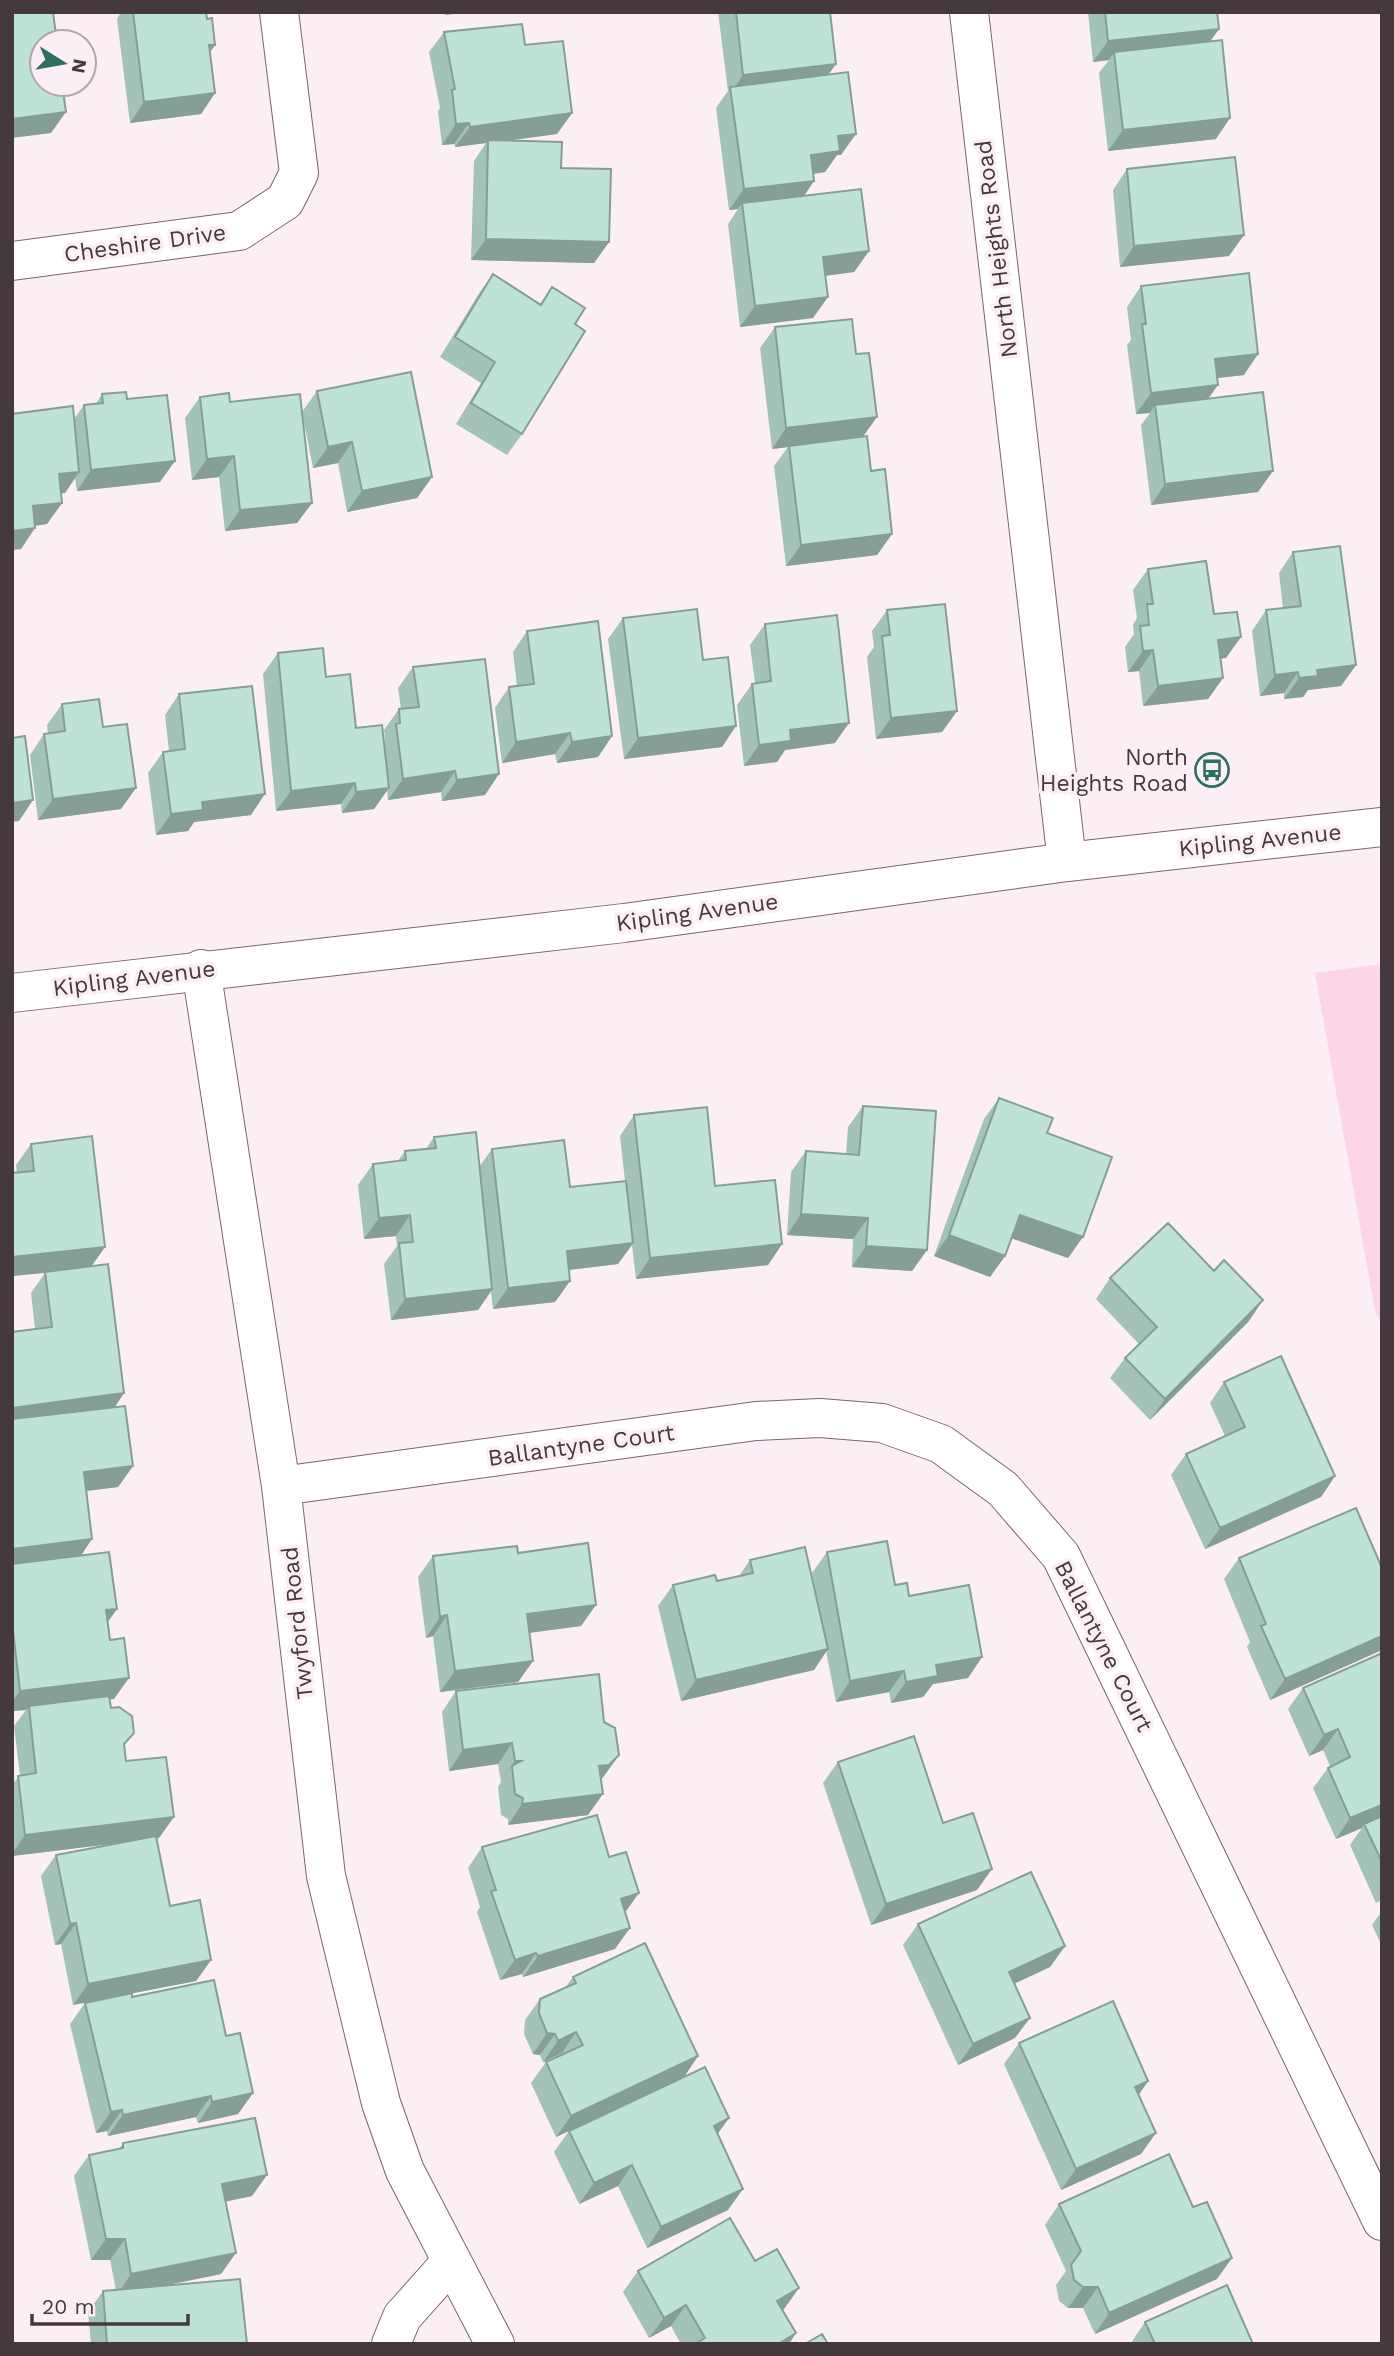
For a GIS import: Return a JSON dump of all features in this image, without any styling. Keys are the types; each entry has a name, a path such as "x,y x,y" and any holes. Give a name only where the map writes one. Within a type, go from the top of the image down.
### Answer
{"street":[{"name":"Cheshire Drive","path":"12,261 239,231 285,201 299,173 279,12"},
{"name":"North Heights Road","path":"969,12 1067,862"},
{"name":"Kipling Avenue","path":"12,993 624,922 1067,862 1382,827"},
{"name":"Twyford Road","path":"201,969 281,1486 326,1876 381,2103 405,2171 495,2344"},
{"name":"Ballantyne Court","path":"281,1486 756,1421 820,1418 882,1423 941,1444 1003,1489 1060,1556 1382,2221"},
{"path":"391,2344 401,2317 451,2262"}],"shaded area":[{"path":"1382,964 1382,1324 1375,1311 1315,973"}],"building":[{"path":"12,12 53,12 55,28 28,28 28,98 64,98 66,112 12,119"},
{"path":"133,12 206,12 207,19 212,18 215,45 209,45 215,93 144,102"},
{"path":"736,12 830,12 836,64 743,75"},
{"path":"1105,12 1217,12 1219,29 1108,41"},
{"path":"522,24 525,45 563,41 572,113 470,127 469,123 456,124 452,90 455,89 444,32"},
{"path":"1222,40 1230,118 1123,130 1114,52"},
{"path":"848,72 856,134 838,136 840,151 811,155 814,181 744,189 730,87"},
{"path":"488,140 562,142 561,168 611,169 609,242 486,239"},
{"path":"1235,157 1244,235 1134,246 1127,169"},
{"path":"861,189 869,251 823,257 828,297 755,306 742,203"},
{"path":"1249,273 1258,354 1215,359 1218,385 1151,393 1142,324 1146,324 1141,286"},
{"path":"493,274 541,305 552,287 585,308 575,324 585,331 522,434 471,403 495,362 455,337"},
{"path":"852,319 856,354 869,353 877,417 786,428 775,327"},
{"path":"411,372 432,477 362,491 352,442 328,447 317,391"},
{"path":"126,392 127,399 167,395 175,461 91,470 84,405 103,403 102,394"},
{"path":"1263,392 1273,471 1165,484 1155,405"},
{"path":"229,393 230,402 300,394 312,503 240,510 234,456 207,459 200,397"},
{"path":"73,406 79,472 59,474 62,503 33,506 35,528 12,531 12,414"},
{"path":"867,436 871,471 885,469 892,534 801,545 789,446"},
{"path":"1340,546 1356,665 1317,670 1318,676 1299,678 1298,672 1275,675 1266,610 1301,606 1293,552"},
{"path":"1206,561 1214,614 1237,612 1241,637 1218,640 1223,678 1158,686 1153,650 1143,651 1140,626 1149,625 1147,604 1153,604 1148,569"},
{"path":"945,604 957,711 891,718 882,636 890,635 887,610"},
{"path":"697,609 703,660 728,657 736,726 638,738 623,618"},
{"path":"837,615 849,723 790,730 791,741 759,745 752,684 771,681 765,624"},
{"path":"598,621 612,736 572,742 570,733 516,742 509,687 534,684 527,631"},
{"path":"323,648 326,677 350,674 356,728 382,725 389,788 356,792 355,783 291,791 278,653"},
{"path":"485,659 499,774 457,780 455,771 403,779 396,724 400,723 399,709 419,707 413,667"},
{"path":"252,686 265,794 202,802 203,810 171,814 163,752 185,749 179,694"},
{"path":"99,699 103,727 127,724 136,788 53,799 44,734 65,731 62,704"},
{"path":"25,736 33,800 12,803 12,738"},
{"path":"999,1098 1053,1118 1047,1133 1112,1157 1083,1237 1020,1215 1005,1256 949,1235"},
{"path":"863,1106 936,1111 927,1250 866,1246 868,1218 801,1214 806,1151 859,1155"},
{"path":"707,1107 715,1186 775,1180 782,1244 650,1258 634,1115"},
{"path":"476,1132 492,1289 405,1299 399,1243 413,1242 410,1215 379,1218 373,1164 406,1160 405,1151 436,1148 434,1137"},
{"path":"92,1136 105,1247 12,1257 12,1173 34,1171 31,1144"},
{"path":"564,1140 570,1187 626,1181 633,1243 567,1251 570,1281 508,1288 492,1149"},
{"path":"1168,1223 1214,1271 1224,1260 1263,1300 1165,1399 1125,1358 1157,1327 1110,1278"},
{"path":"108,1264 124,1393 12,1408 12,1332 52,1327 45,1272"},
{"path":"1281,1356 1335,1476 1220,1528 1186,1454 1245,1427 1224,1382"},
{"path":"125,1406 133,1466 84,1472 92,1539 12,1549 12,1419"},
{"path":"1356,1508 1382,1568 1382,1636 1285,1679 1261,1626 1266,1624 1239,1558"},
{"path":"887,1541 895,1585 907,1583 909,1596 969,1585 982,1657 936,1665 938,1676 906,1682 904,1671 850,1681 827,1552"},
{"path":"588,1543 596,1605 527,1614 533,1661 455,1671 447,1615 440,1617 433,1556 517,1546 518,1553"},
{"path":"805,1547 828,1649 696,1680 673,1585 715,1575 717,1581 753,1573 750,1560"},
{"path":"109,1552 117,1609 106,1610 110,1640 124,1638 129,1678 20,1691 12,1622 12,1564"},
{"path":"1382,1653 1382,1805 1350,1818 1328,1768 1350,1757 1338,1729 1324,1735 1303,1688"},
{"path":"599,1674 604,1722 615,1728 619,1755 609,1765 599,1766 603,1794 522,1804 523,1798 515,1794 512,1766 521,1761 515,1761 512,1743 463,1750 456,1691"},
{"path":"109,1696 111,1708 119,1707 132,1716 134,1733 124,1744 126,1761 166,1757 174,1817 25,1835 18,1776 36,1773 29,1706"},
{"path":"914,1736 943,1823 973,1813 992,1869 886,1904 838,1762"},
{"path":"597,1815 609,1857 626,1852 639,1893 621,1899 630,1928 538,1956 536,1953 515,1960 491,1891 496,1890 482,1847"},
{"path":"1382,1816 1382,1862 1364,1824"},
{"path":"156,1836 170,1906 200,1900 211,1960 88,1984 76,1923 70,1924 56,1855"},
{"path":"1031,1872 1065,1946 1009,1972 1030,2018 973,2044 918,1924"},
{"path":"645,1943 698,2056 571,2116 546,2062 583,2045 576,2032 558,2041 555,2034 547,2033 539,2013 540,1999 576,1983 573,1977"},
{"path":"214,1980 226,2036 240,2033 253,2093 212,2102 211,2096 123,2115 122,2110 111,2112 85,2003 132,1993 132,1997"},
{"path":"1113,2001 1148,2081 1135,2087 1156,2133 1076,2169 1019,2043"},
{"path":"705,2067 729,2118 714,2126 743,2189 661,2227 632,2165 594,2183 569,2131"},
{"path":"255,2118 267,2175 222,2184 236,2253 131,2274 125,2239 106,2239 89,2155 123,2148 123,2143"},
{"path":"1169,2154 1193,2207 1207,2202 1232,2258 1109,2313 1098,2287 1083,2287 1074,2280 1071,2265 1081,2251 1059,2204"},
{"path":"730,2218 755,2261 777,2249 799,2288 777,2301 796,2333 778,2344 695,2344 705,2338 686,2305 664,2318 638,2271"},
{"path":"240,2279 247,2344 107,2344 103,2291"},
{"path":"1227,2285 1253,2344 1155,2344 1145,2322"},
{"path":"822,2334 828,2344 805,2344"}],"place":[{"name":"North Heights Road","path":"1212,770"}]}
